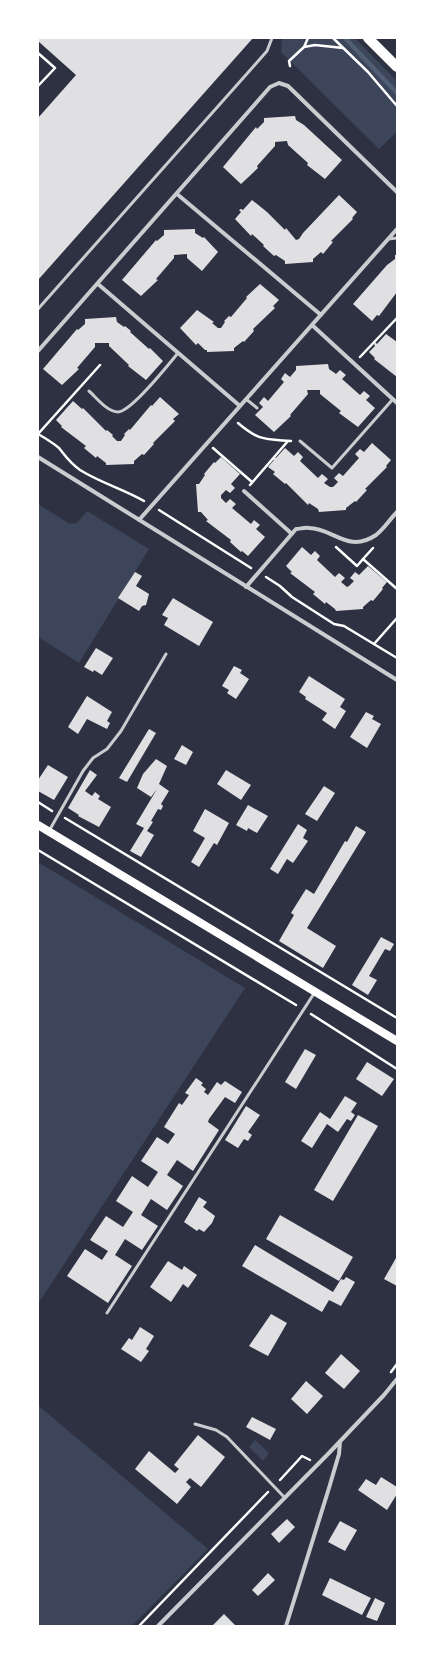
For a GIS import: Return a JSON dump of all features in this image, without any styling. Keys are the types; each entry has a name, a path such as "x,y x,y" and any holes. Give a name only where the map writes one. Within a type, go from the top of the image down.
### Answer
{"main road":[{"path":"368,38 397,67"},
{"path":"38,826 397,1041"}],"street":[{"path":"38,351 270,87 279,82 288,86 397,192"},
{"path":"177,194 321,315"},
{"path":"139,520 397,229"},
{"path":"98,284 240,406"},
{"path":"312,325 397,403"},
{"path":"38,457 397,680"},
{"path":"244,491 292,534"},
{"path":"246,587 296,530 308,528 322,530 342,541 360,541 376,535 397,512"},
{"path":"158,1626 340,1442 397,1379"},
{"path":"286,1626 329,1488 340,1442"}],"lane":[{"path":"38,309 267,51 272,38"},
{"path":"388,239 397,238"},
{"path":"89,391 110,410 117,412 124,411 130,408 178,353"},
{"path":"246,399 257,408"},
{"path":"300,441 332,468 393,399"},
{"path":"49,832 83,771 93,758 107,749 121,731 166,654"},
{"path":"107,1313 315,992"},
{"path":"195,1424 216,1430 228,1437 285,1498"}],"path":[{"path":"290,66 289,61 304,47 308,38"},
{"path":"333,38 397,106"},
{"path":"304,47 315,45 344,48"},
{"path":"38,53 55,68 38,86"},
{"path":"354,364 397,318"},
{"path":"38,434 100,365"},
{"path":"236,422 250,433 264,440 300,441"},
{"path":"244,491 288,440"},
{"path":"213,448 252,482"},
{"path":"334,545 357,566 377,543"},
{"path":"364,559 397,589"},
{"path":"259,573 268,576 292,597 334,624 344,626 397,658"},
{"path":"374,644 397,618"},
{"path":"38,802 397,1018"},
{"path":"38,850 303,1010 397,1069"},
{"path":"139,1626 233,1531 302,1456 311,1460"}],"shaded area":[{"path":"282,38 355,38 397,81 397,132 379,149 281,52"},
{"path":"38,504 70,524 77,523 87,511 149,549 79,663 38,637"},
{"path":"38,862 245,988 38,1304"},
{"path":"38,1405 208,1549 132,1626 38,1626"},
{"path":"255,1440 269,1453 263,1461 249,1447"}],"building":[{"path":"38,38 253,38 38,280 38,118 76,75 38,41"},
{"path":"295,116 296,120 304,125 342,160 325,179 307,165 308,163 288,145 287,141 275,142 275,146 257,166 258,168 241,184 223,167 256,127 257,129 264,122 264,118"},
{"path":"339,195 357,212 352,218 353,219 331,241 333,242 323,254 321,252 313,259 313,262 285,264 285,261 276,255 274,256 252,234 251,236 235,219 241,212 239,210 243,210 252,200 267,212 285,230 286,228 296,240 299,239"},
{"path":"195,229 195,233 203,238 204,237 218,252 202,271 187,258 187,254 174,255 174,258 156,279 158,280 141,296 122,280 156,240 157,241 164,235 164,230"},
{"path":"395,255 397,255 397,292 379,316 377,315 372,321 353,304 387,265 395,259"},
{"path":"260,284 279,300 273,306 275,308 253,329 254,331 244,342 243,341 234,348 234,351 207,352 207,350 205,350 198,343 196,345 180,328 197,310 214,322 212,323 218,328 221,328 225,322 224,321 229,316 231,317 247,298 246,297"},
{"path":"116,317 117,322 131,331 130,332 163,361 146,380 128,366 129,365 109,346 109,343 95,343 95,347 77,368 79,369 62,385 43,369 77,329 78,330 85,324 85,319"},
{"path":"386,334 397,342 397,377 374,359 375,358 369,352 375,346 375,342 377,344"},
{"path":"328,364 329,369 336,374 340,370 346,375 342,379 360,395 364,391 370,396 366,400 375,408 358,427 339,413 341,411 320,394 320,390 307,390 308,394 290,415 291,416 274,432 255,415 263,407 259,403 264,397 268,401 284,382 281,379 285,373 290,377 296,370 296,366"},
{"path":"160,397 179,414 173,419 175,421 153,443 154,444 144,455 142,454 134,461 134,464 106,465 106,463 97,456 96,458 84,448 86,446 61,427 62,426 56,420 73,401 82,409 83,408 106,431 107,430 113,435 112,436 117,441 121,441 125,435 124,434 129,429 130,430 151,405 152,406"},
{"path":"372,443 391,460 386,466 387,467 365,489 367,490 356,502 355,501 346,508 346,510 319,512 318,509 309,503 308,505 286,483 285,484 273,474 275,472 268,467 274,460 272,459 274,457 276,458 285,448 294,456 298,452 303,457 300,461 318,478 322,474 328,479 324,483 330,487 333,487 338,482 334,478 339,473 343,476 359,458 355,454 360,449 364,452"},
{"path":"221,457 240,474 231,484 235,488 230,493 226,490 221,495 221,498 226,503 230,499 236,504 232,508 251,524 254,520 260,525 256,529 265,537 248,556 230,542 231,540 206,521 208,520 201,512 198,512 196,484 199,484 205,475 204,474 214,462 215,463"},
{"path":"302,547 311,555 315,551 320,556 317,560 335,577 339,573 345,578 341,582 347,587 354,581 350,578 355,572 359,575 368,566 387,582 373,601 371,600 363,607 363,609 336,611 326,602 325,604 313,594 315,592 290,573 292,572 286,566"},
{"path":"135,572 142,576 136,586 149,594 146,605 142,606 139,611 118,598"},
{"path":"173,598 213,622 199,646 164,625 168,618 162,615"},
{"path":"96,648 113,658 102,675 94,670 93,672 84,667"},
{"path":"234,666 242,670 240,673 249,679 236,699 227,693 229,690 222,686"},
{"path":"309,676 345,699 340,707 346,711 335,729 322,720 327,713 305,699 306,697 299,692"},
{"path":"87,696 112,712 107,721 110,723 107,729 87,719 78,734 68,727"},
{"path":"366,712 374,716 372,719 381,724 367,748 350,737"},
{"path":"149,729 156,733 127,782 119,778"},
{"path":"182,745 193,752 186,765 174,759"},
{"path":"156,759 167,766 159,784 169,791 161,804 163,806 161,810 158,809 151,821 153,822 147,831 154,835 141,857 130,851 144,828 136,824 157,789 151,797 137,788 143,774"},
{"path":"48,765 68,777 54,800 38,791 38,780"},
{"path":"90,770 97,775 85,791 92,796 95,792 100,796 98,799 111,807 99,827 78,816 79,815 68,808"},
{"path":"226,770 251,785 241,800 217,784"},
{"path":"324,786 335,793 317,821 305,814"},
{"path":"248,805 268,816 257,833 248,828 247,831 236,825"},
{"path":"205,809 229,823 217,845 214,843 199,867 191,862 205,838 193,831"},
{"path":"298,824 307,830 303,838 308,841 293,863 287,859 278,874 270,869"},
{"path":"356,826 366,832 307,928 336,946 323,968 279,941 294,915 291,913 306,889 314,894 345,841 347,842"},
{"path":"381,937 394,944 390,951 385,949 369,976 377,980 368,995 352,985"},
{"path":"305,1049 316,1055 296,1089 285,1082"},
{"path":"367,1062 394,1079 382,1096 356,1079"},
{"path":"196,1078 203,1083 201,1085 206,1089 204,1092 208,1095 217,1082 221,1085 225,1081 242,1092 235,1103 225,1097 209,1119 208,1122 219,1130 193,1171 177,1160 167,1175 183,1186 167,1210 151,1199 141,1215 158,1226 142,1250 125,1239 115,1255 132,1266 108,1303 67,1276 85,1249 102,1260 108,1251 90,1240 106,1216 123,1227 133,1212 116,1201 132,1176 148,1187 158,1172 141,1161 157,1137 168,1144 175,1134 164,1127 179,1103 182,1105 189,1095 185,1093"},
{"path":"345,1096 357,1103 351,1112 355,1115 351,1121 347,1119 338,1132 327,1124 312,1148 301,1141 320,1112 330,1119"},
{"path":"246,1106 260,1115 248,1132 252,1135 248,1141 244,1139 238,1148 225,1140"},
{"path":"358,1115 378,1126 333,1201 314,1190"},
{"path":"199,1197 207,1202 203,1207 215,1216 212,1223 204,1232 199,1229 197,1231 184,1222"},
{"path":"280,1215 353,1257 339,1281 266,1239"},
{"path":"255,1245 333,1292 341,1279 344,1280 346,1277 355,1282 341,1306 329,1300 322,1312 242,1266"},
{"path":"396,1258 397,1259 397,1286 384,1279"},
{"path":"168,1261 182,1270 184,1266 197,1275 188,1288 183,1284 171,1302 150,1287"},
{"path":"271,1314 287,1323 268,1356 249,1346"},
{"path":"140,1327 154,1336 146,1349 149,1351 141,1362 121,1349 129,1338 132,1340"},
{"path":"341,1354 360,1371 344,1389 325,1373"},
{"path":"306,1381 323,1396 307,1414 291,1399"},
{"path":"252,1417 276,1429 270,1440 246,1427"},
{"path":"198,1435 225,1457 201,1487 190,1478 186,1482 191,1487 177,1504 135,1469 149,1451 175,1473 179,1469 174,1465"},
{"path":"381,1477 397,1487 397,1494 387,1510 358,1490 366,1479 376,1485"},
{"path":"287,1519 295,1527 279,1543 271,1534"},
{"path":"340,1521 357,1530 345,1551 328,1542"},
{"path":"268,1573 275,1580 258,1596 252,1590"},
{"path":"330,1578 371,1598 362,1615 322,1595"},
{"path":"375,1598 385,1603 377,1621 366,1617"},
{"path":"224,1614 236,1626 212,1626"}],"waterway":[{"path":"345,38 397,93"}]}
